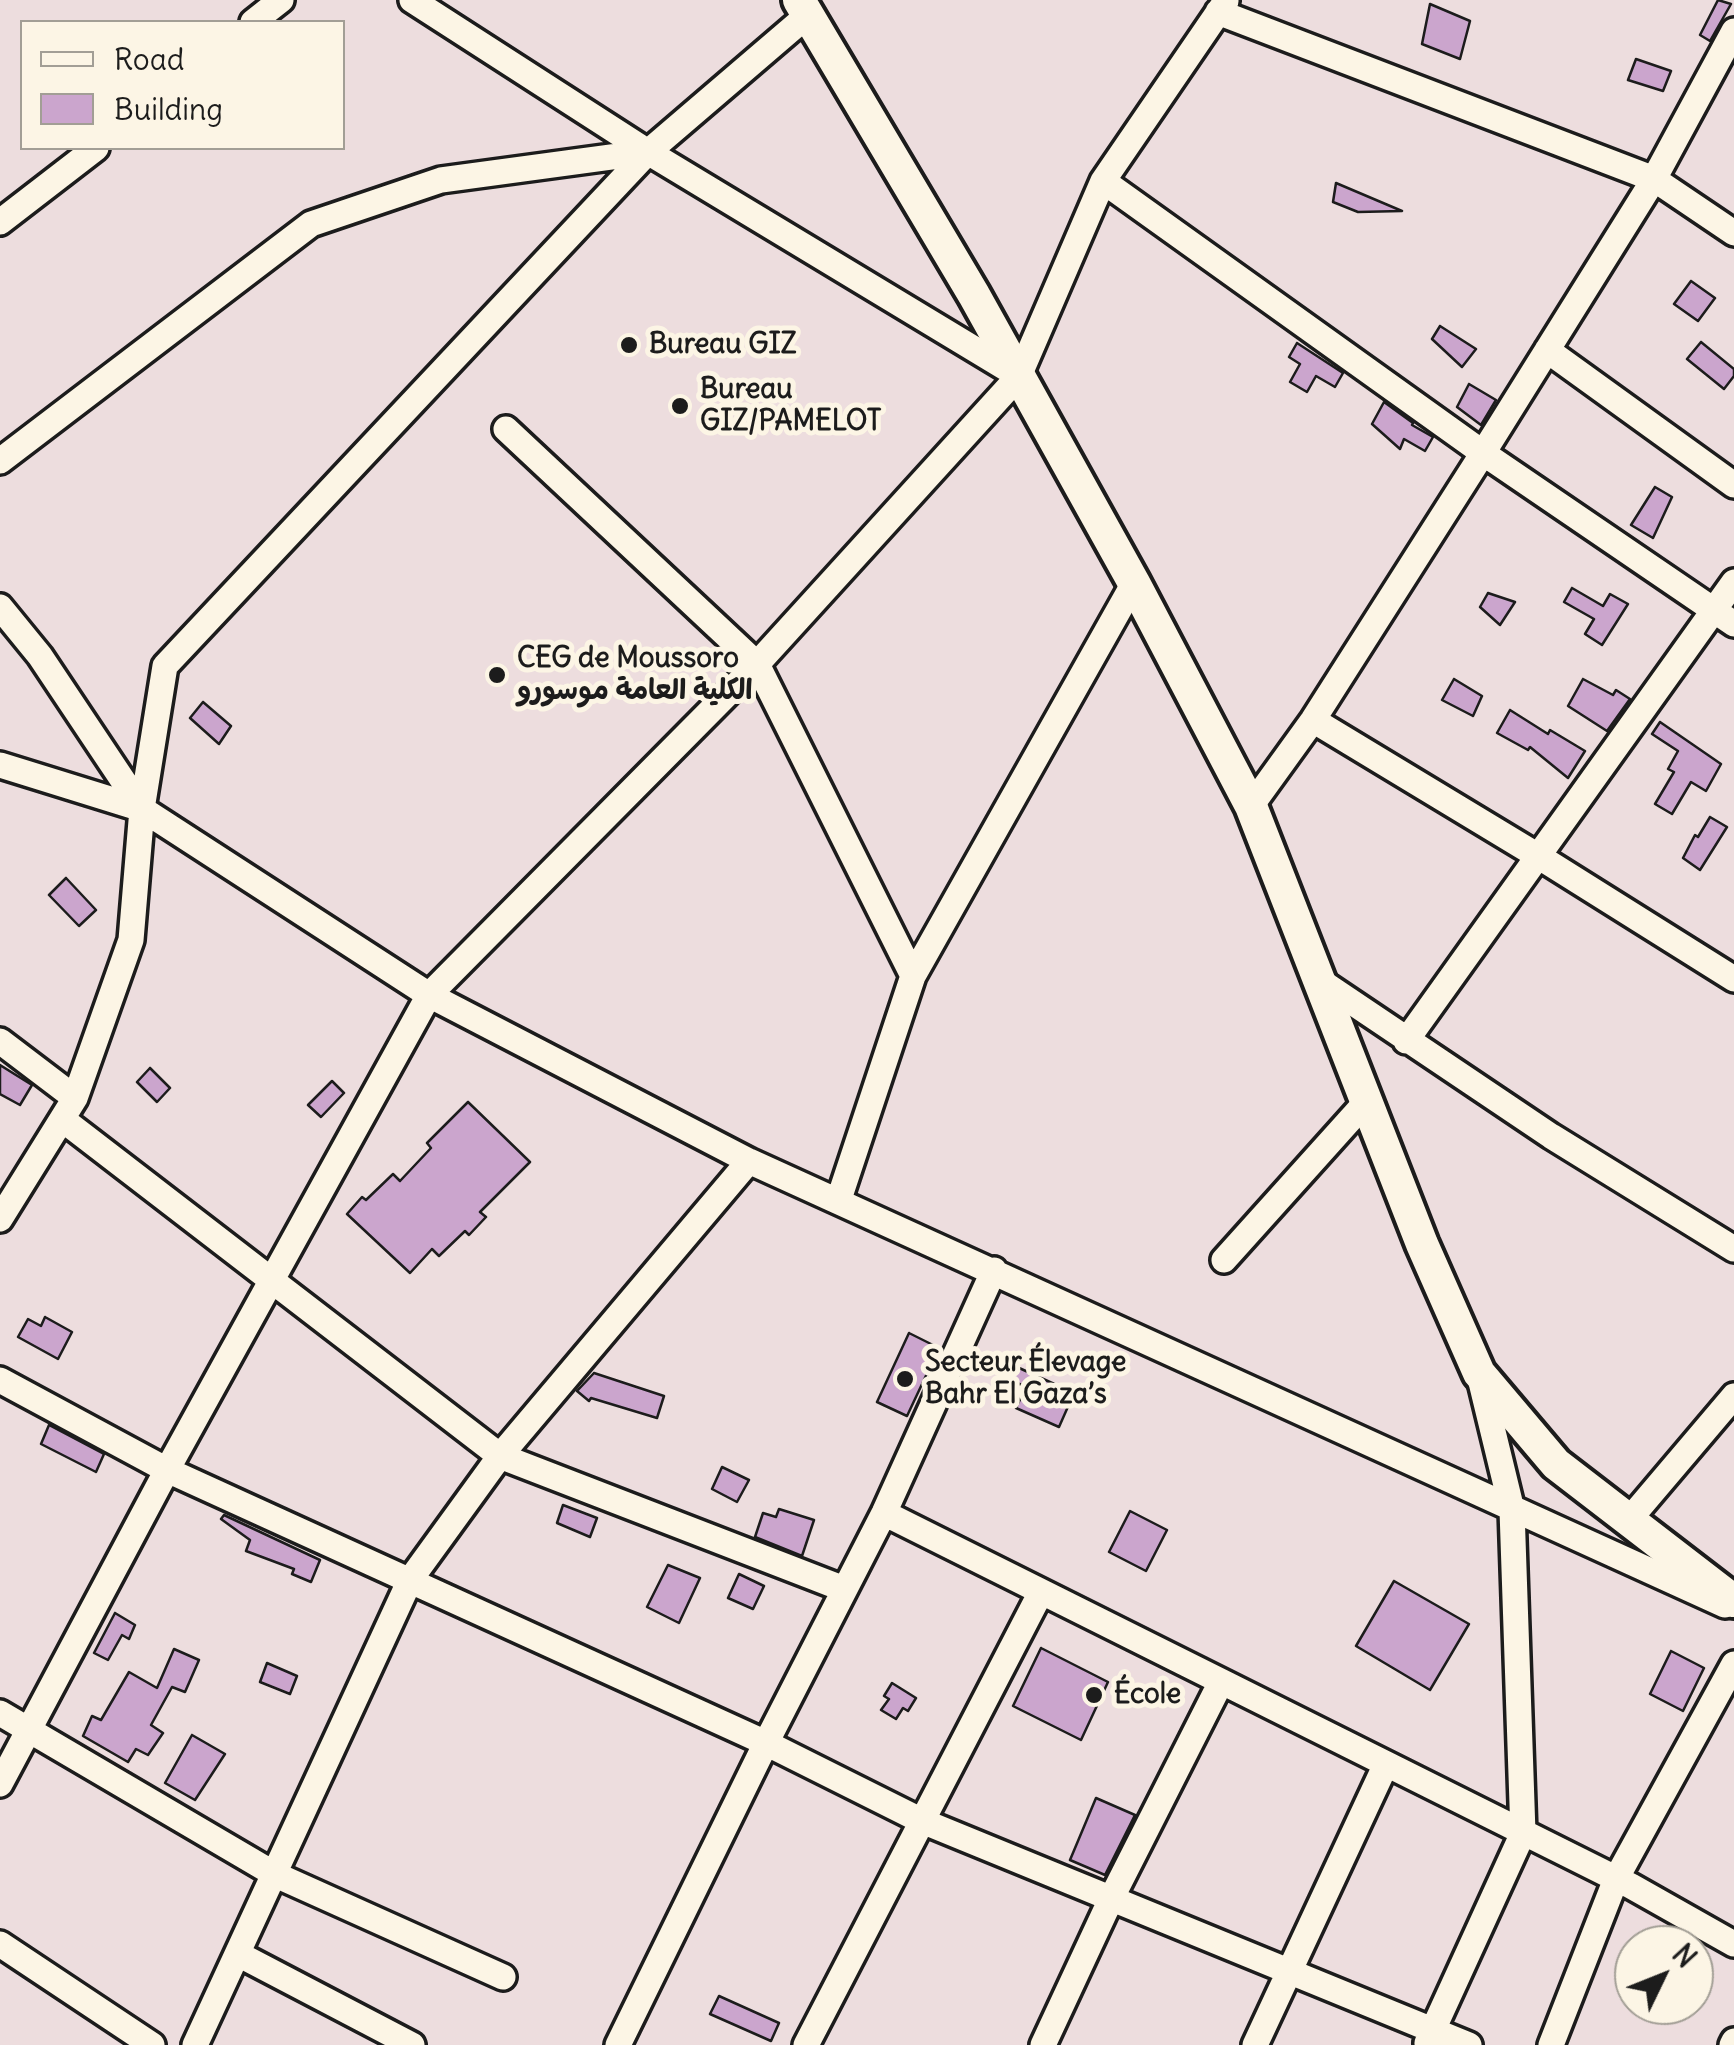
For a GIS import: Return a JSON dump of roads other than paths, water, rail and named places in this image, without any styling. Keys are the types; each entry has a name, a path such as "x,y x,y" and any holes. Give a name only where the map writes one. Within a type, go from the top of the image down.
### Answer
{"main road":[{"path":"804,7 1019,376 1134,583 1250,806 1422,1244 1479,1373 1556,1464 1734,1601"}],"street":[{"path":"256,20 281,0"},
{"path":"412,0 648,152 1019,376"},
{"path":"0,1784 167,1470 429,995 757,664 1019,376 1103,181 1222,6 1654,179 1734,233"},
{"path":"0,1219 69,1108 131,940 142,809 165,666 648,152 804,7"},
{"path":"1250,806 1312,720 1483,453 1654,179 1734,31"},
{"path":"0,222 93,150"},
{"path":"0,461 312,224 441,180 648,152"},
{"path":"1103,181 1483,453 1724,617"},
{"path":"1547,350 1734,484"},
{"path":"506,429 757,664 913,976"},
{"path":"1406,1041 1538,856 1724,617 1734,582"},
{"path":"839,1199 913,976 1134,583"},
{"path":"0,608 40,656 142,809"},
{"path":"1312,720 1734,980"},
{"path":"0,765 142,809 429,995 749,1161 1734,1609"},
{"path":"1316,978 1550,1136 1734,1249"},
{"path":"0,1040 69,1108 273,1279 500,1456 844,1589"},
{"path":"1224,1260 1366,1102"},
{"path":"195,2045 410,1580 500,1456 749,1161"},
{"path":"618,2045 884,1513 994,1270"},
{"path":"1429,2038 1523,1833 1512,1510 1479,1373"},
{"path":"0,1380 167,1470 766,1743 922,1820 1289,1973 1429,2038 1469,2045"},
{"path":"1628,1520 1734,1396"},
{"path":"884,1513 1616,1879 1734,1944"},
{"path":"806,2045 1041,1592"},
{"path":"1551,2045 1616,1879 1734,1664"},
{"path":"1044,2045 1111,1899 1222,1682"},
{"path":"0,1713 276,1875 503,1977"},
{"path":"1256,2045 1386,1764"},
{"path":"0,1944 152,2045"},
{"path":"238,1954 412,2045"}],"place":[{"name":"Bureau GIZ","path":"629,345"},
{"name":"Bureau GIZ/PAMELOT","path":"680,406"},
{"name":"CEG de Moussoro الكلية العامة موسورو","path":"497,675"},
{"name":"Secteur Élevage Bahr El Gaza’s","path":"905,1379"},
{"name":"École","path":"1094,1695"}]}
